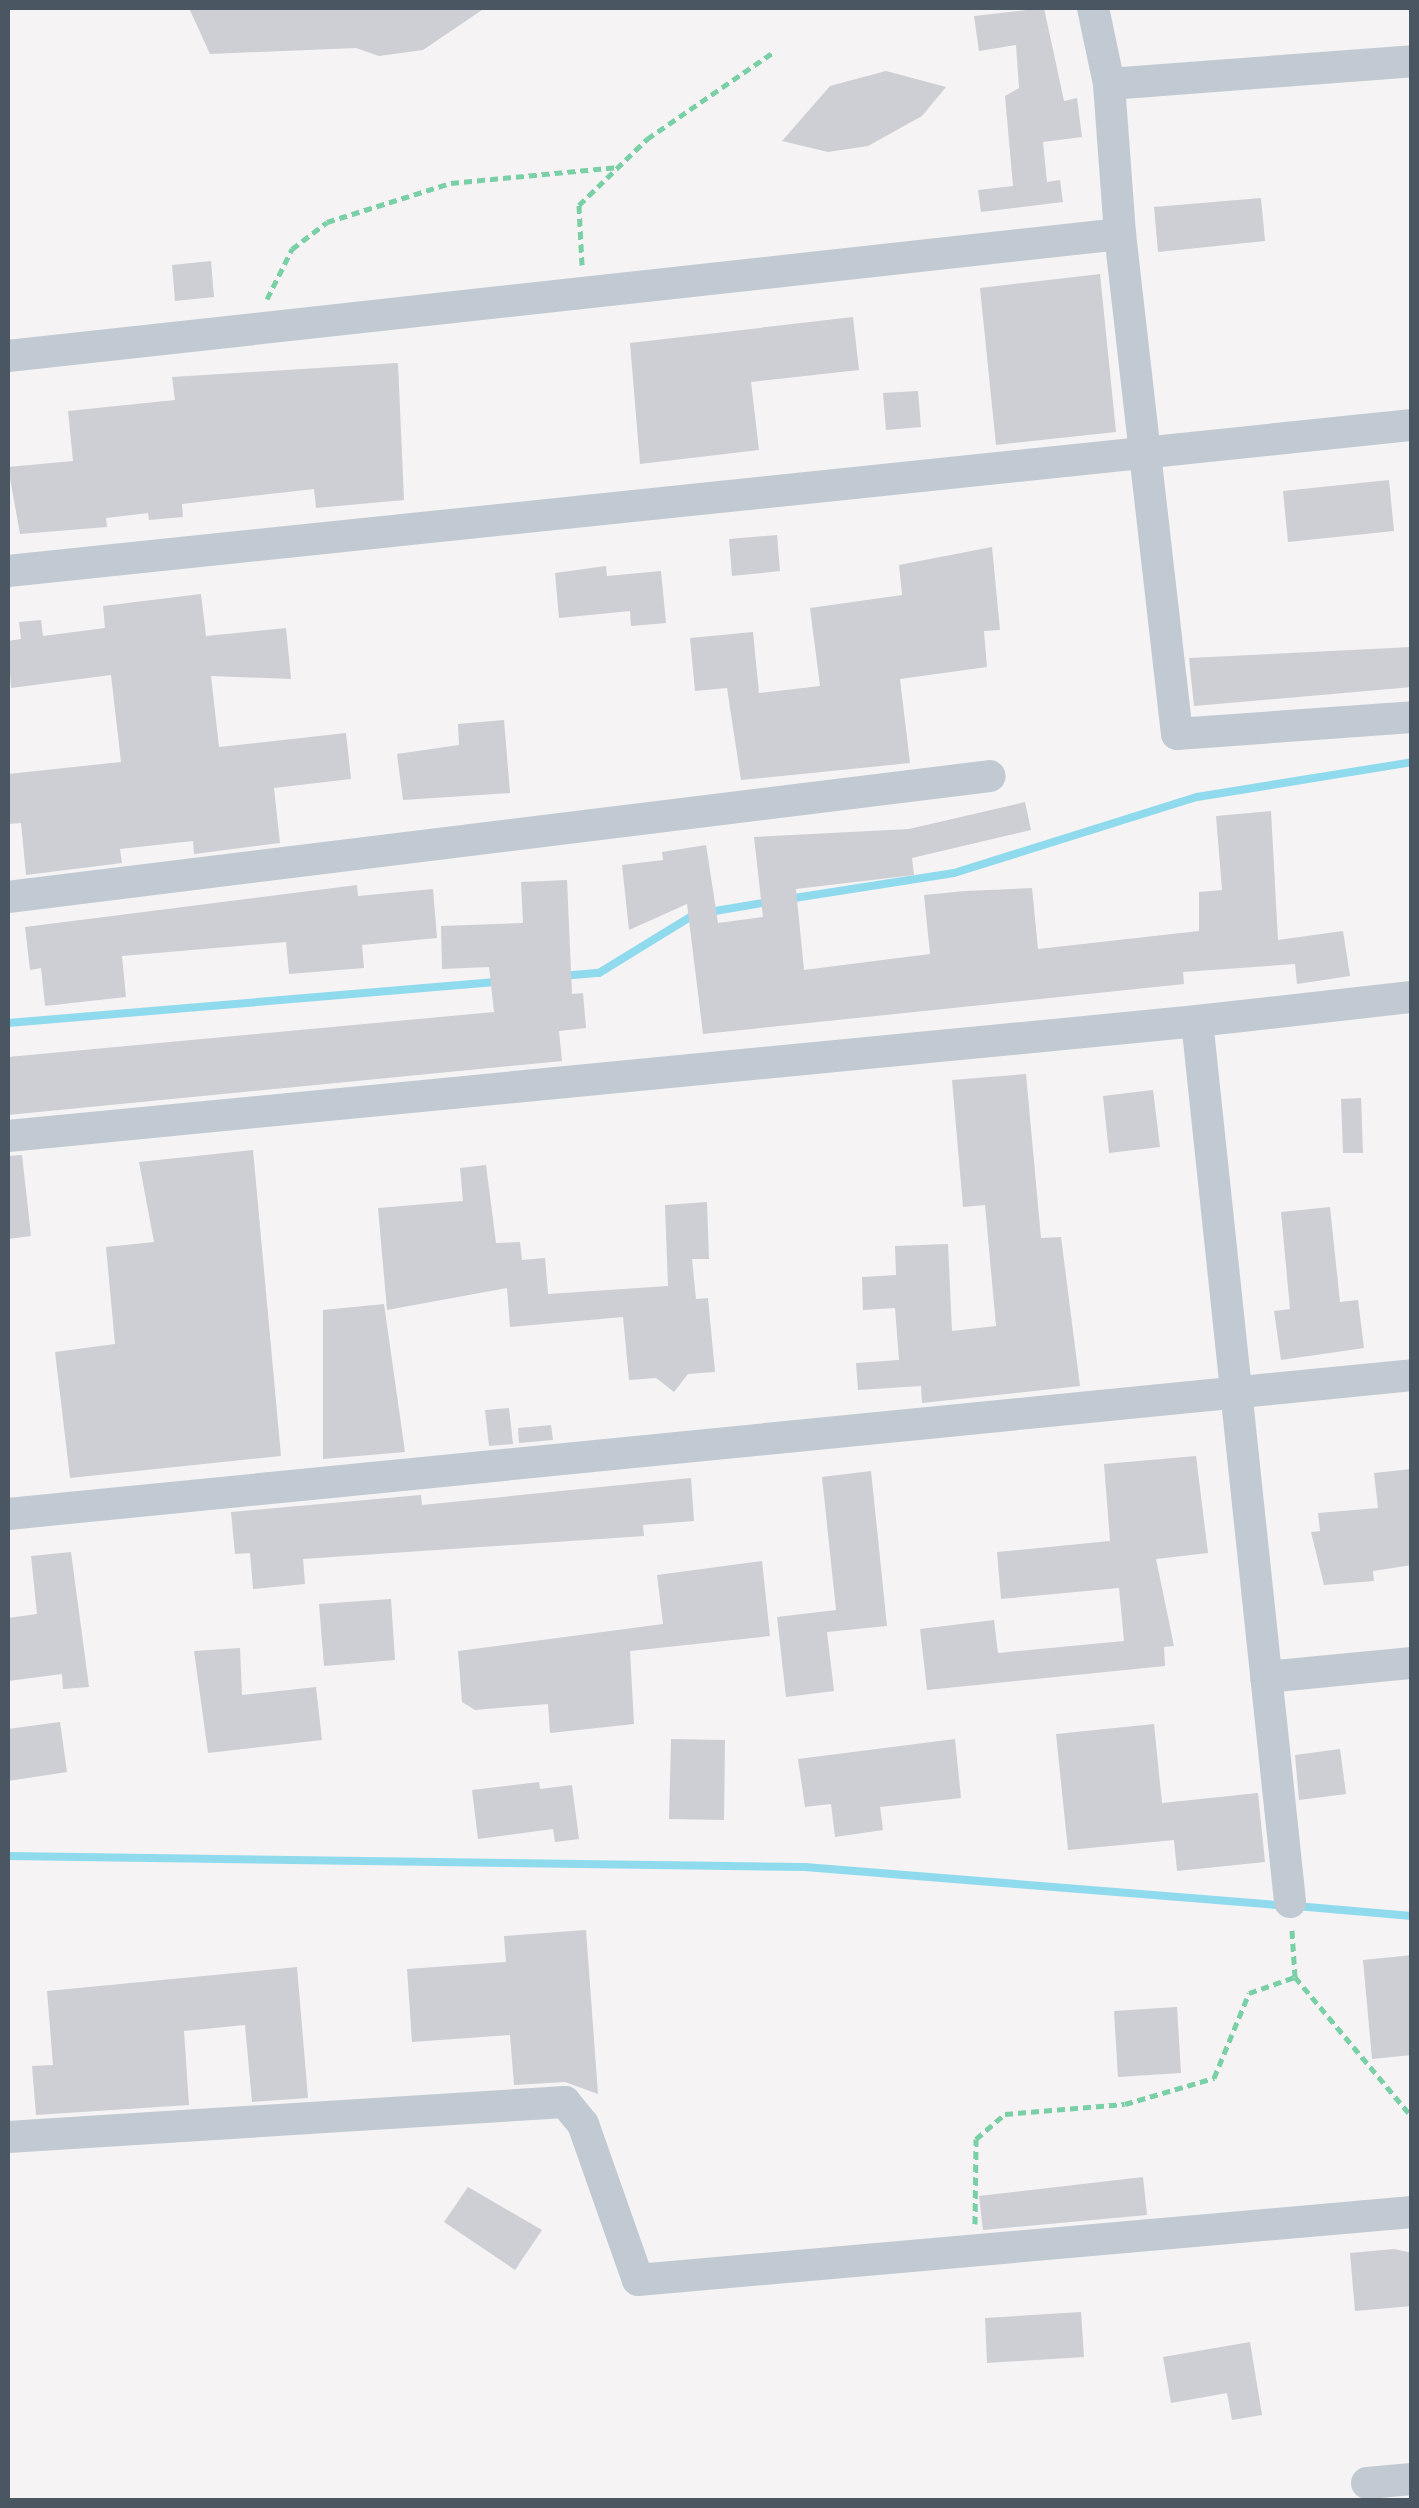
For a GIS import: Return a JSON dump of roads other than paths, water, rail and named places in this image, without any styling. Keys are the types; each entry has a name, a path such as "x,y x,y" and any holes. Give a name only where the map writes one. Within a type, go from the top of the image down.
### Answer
{"street":[{"path":"1093,8 1109,84 1120,234 1149,453 1177,734 1412,717"},
{"path":"1109,84 1412,61"},
{"path":"8,356 1120,234"},
{"path":"8,571 1412,425"},
{"path":"8,897 990,776"},
{"path":"8,1136 1412,997"},
{"path":"1196,1020 1290,1902"},
{"path":"8,1514 1412,1375"},
{"path":"1266,1678 1412,1663"},
{"path":"8,2137 565,2102 583,2124 638,2280 974,2257 1412,2212"},
{"path":"1367,2483 1412,2478"}],"waterway":[{"path":"788,899 954,873 1197,797 1412,762"},
{"path":"709,912 769,902"},
{"path":"562,976 599,973 695,914"},
{"path":"8,1023 498,982"},
{"path":"8,1856 805,1867 1282,1905"},
{"path":"1296,1906 1412,1916"}]}
